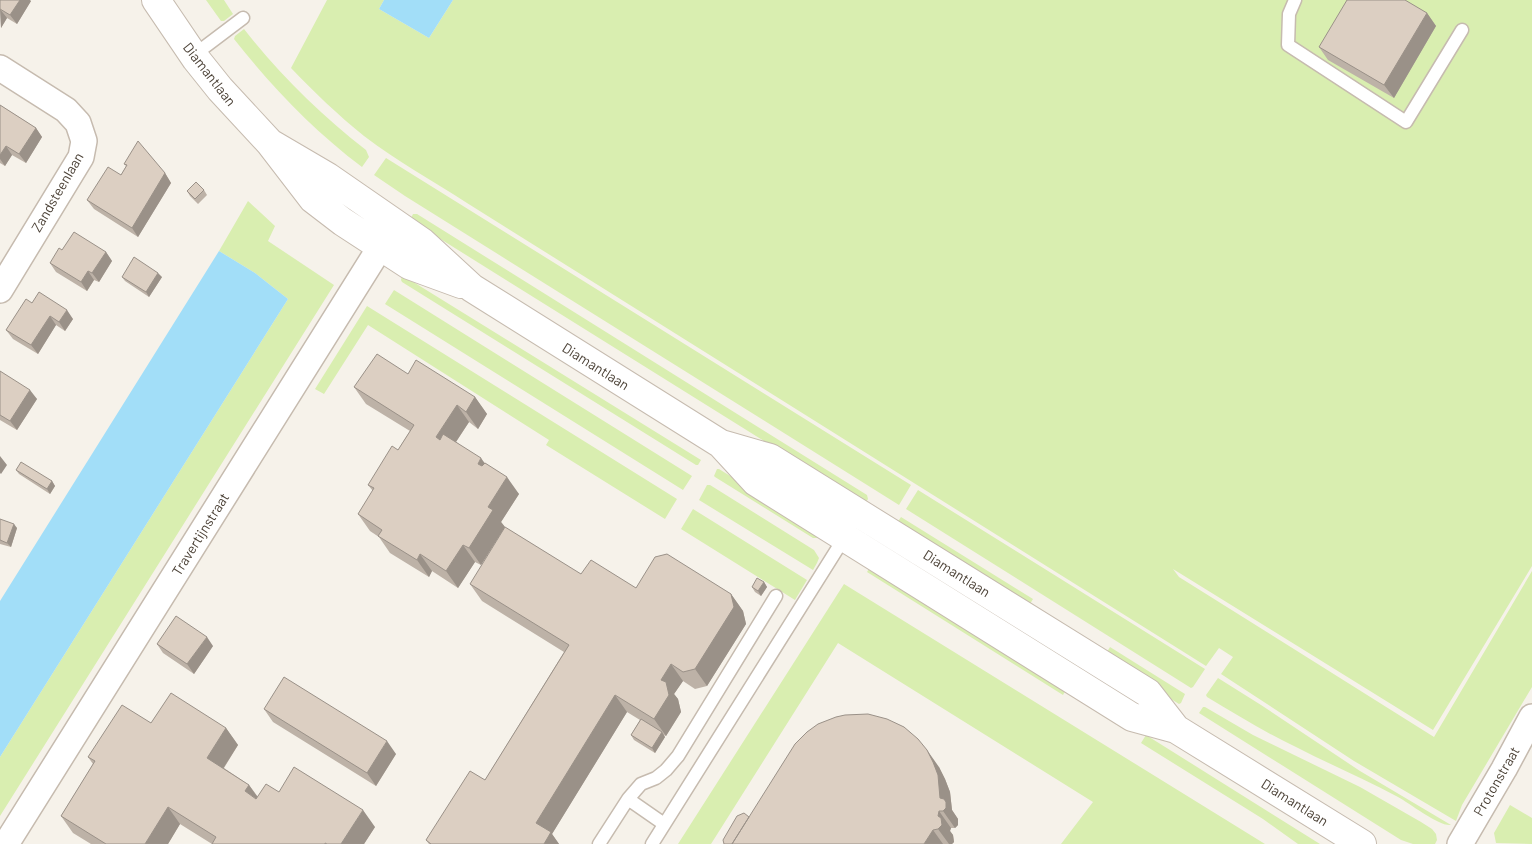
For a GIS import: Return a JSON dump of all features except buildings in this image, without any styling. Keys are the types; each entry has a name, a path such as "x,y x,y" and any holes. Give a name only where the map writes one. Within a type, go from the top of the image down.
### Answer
{"street":[{"name":"Diamantlaan","path":"156,0 220,89 270,143 313,199 343,222 409,265 472,288"},
{"name":"Zandsteenlaan","path":"0,68 66,110 78,123 84,141 81,156 0,290"},
{"name":"Diamantlaan","path":"270,143 328,177 422,242 472,288 721,444 756,482 1132,717 1176,729 1362,844"},
{"name":"Travertijnstraat","path":"6,844 395,224"},
{"name":"Diamantlaan","path":"721,444 770,458 1148,693 1176,729"},
{"name":"Protonstraat","path":"1460,844 1532,717"}],"lane":[{"path":"1295,0 1289,14 1288,45 1406,122 1462,30"},
{"path":"194,55 243,18"},
{"path":"652,844 845,537 863,515"},
{"path":"599,844 628,799 641,784 656,778 678,756 776,596"},
{"path":"628,799 664,824"}],"green space":[{"path":"206,0 224,0 233,14 224,21 221,21"},
{"path":"327,0 384,0 379,9 429,38 453,0 1532,0 1532,566 1433,730 1173,569 1179,577 1434,737 1532,571 1532,687 1462,805 1456,821 1354,761 1221,674 1233,657 1219,648 1206,666 415,171 364,136 317,95 291,68"},
{"path":"244,29 301,93 366,150 369,157 362,167 310,123 263,74 234,39"},
{"path":"386,158 911,485 899,505 405,196 374,175"},
{"path":"248,201 275,226 268,241 334,285 0,816 0,757 288,299 255,273 219,251"},
{"path":"413,214 417,214 867,495 868,499 865,504 410,220"},
{"path":"402,275 701,460 698,465 402,282"},
{"path":"394,290 692,476 683,490 385,304"},
{"path":"367,306 677,499 665,519 546,445 549,440 368,325 324,394 315,389"},
{"path":"717,469 806,523 814,530 817,538 813,538 715,477"},
{"path":"707,485 710,485 814,550 819,558 813,570 699,500"},
{"path":"918,490 1205,669 1193,687 1191,688 906,509"},
{"path":"693,509 807,580 795,600 681,529"},
{"path":"901,517 1033,599 1027,609 895,526"},
{"path":"872,564 1068,686 1063,695 867,572"},
{"path":"844,584 1265,844 1061,844 1093,802 838,643 711,844 678,844"},
{"path":"1110,647 1185,694 1181,703 1179,704 1104,657"},
{"path":"1218,678 1360,771 1451,825 1440,822 1386,790 1274,736 1207,697 1206,695"},
{"path":"1203,707 1253,735 1360,787 1421,822 1436,834 1437,840 1435,844 1413,844 1401,840 1199,713"},
{"path":"1146,735 1320,844 1298,844 1263,819 1141,743"},
{"path":"1510,805 1532,818 1532,844 1496,843 1494,833"}],"water":[{"path":"384,0 453,0 429,38 379,9"},
{"path":"219,251 255,273 288,299 0,757 0,601"}]}
